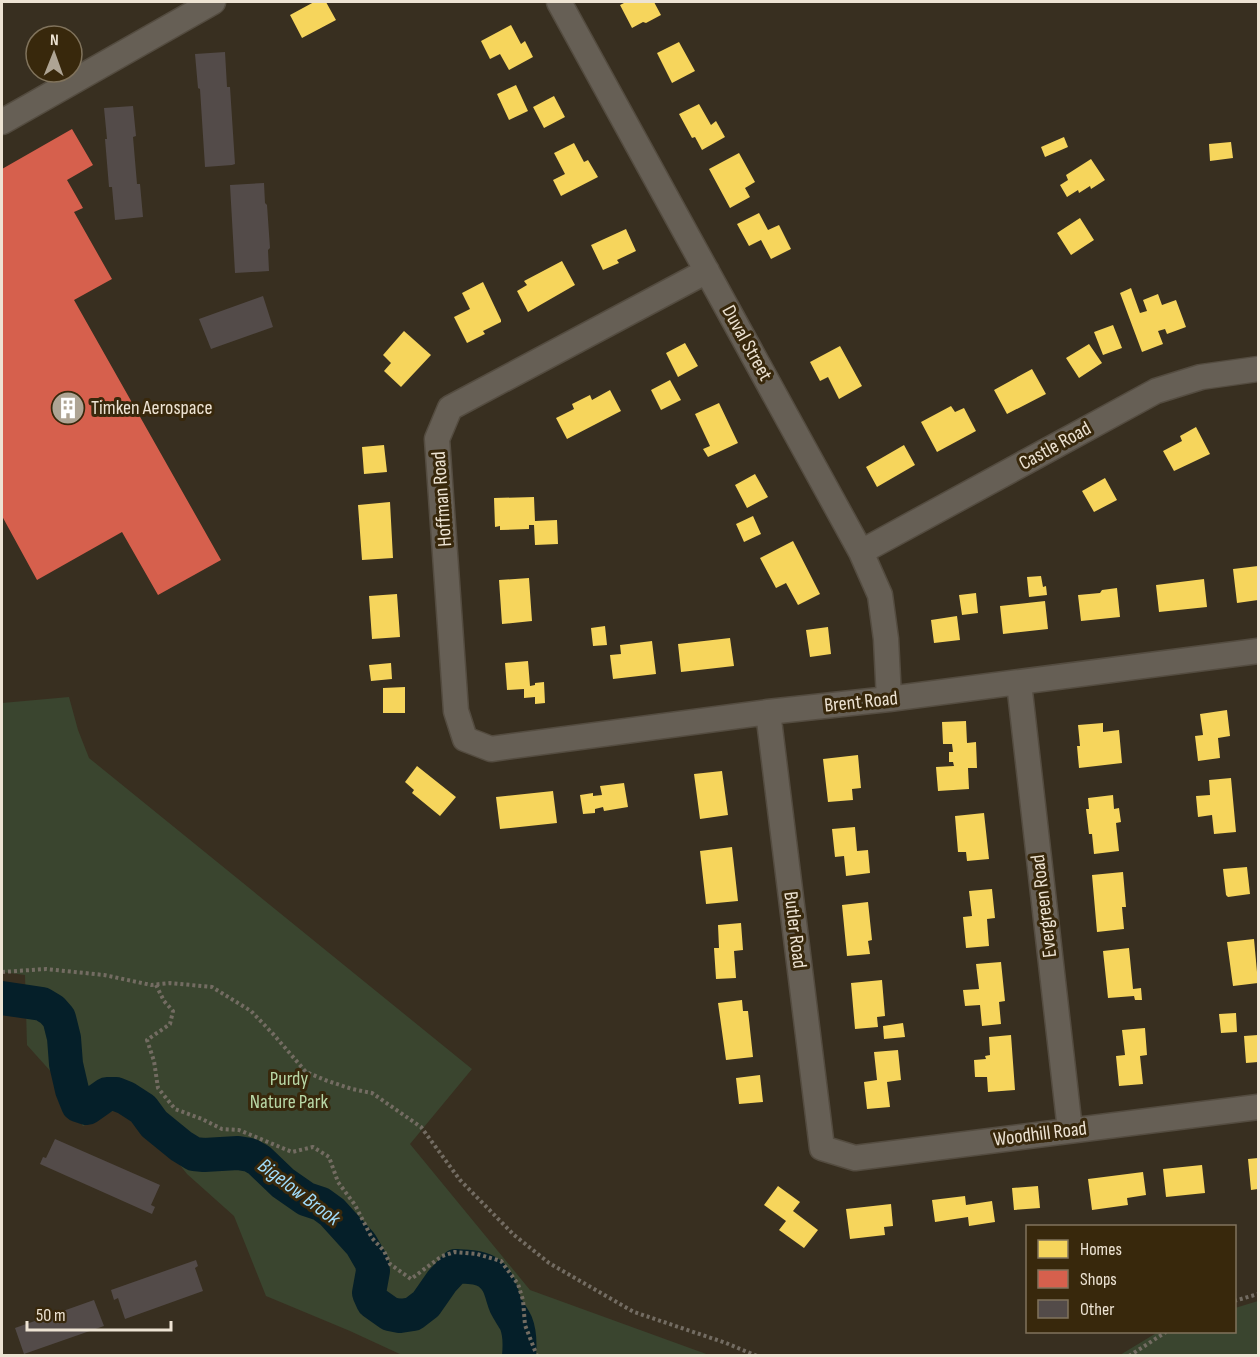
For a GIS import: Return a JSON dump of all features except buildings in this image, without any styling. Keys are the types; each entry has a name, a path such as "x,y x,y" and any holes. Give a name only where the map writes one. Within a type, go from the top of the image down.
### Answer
{"street":[{"path":"2,122 213,2"},
{"name":"Duval Street","path":"559,2 861,552 879,595 886,639 889,699"},
{"name":"Hoffman Road","path":"465,739 456,711 438,439 450,408 707,271"},
{"name":"Castle Road","path":"861,552 1156,391 1201,377 1258,369"},
{"name":"Brent Road","path":"465,739 491,749 1258,651"},
{"name":"Evergreen Road","path":"1019,683 1070,1130"},
{"name":"Butler Road","path":"768,712 822,1148"},
{"name":"Woodhill Road","path":"822,1148 855,1158 1258,1107"}],"path":[{"path":"2,972 46,969 104,975 151,985 170,983 212,987 251,1011 306,1072 352,1089 372,1093 421,1127 460,1180 514,1235 549,1263 634,1312 757,1356"},
{"path":"156,985 164,1001 173,1011 170,1024 147,1040 154,1061 158,1088 175,1109 222,1129 239,1130 292,1152 313,1147 329,1156 338,1182 356,1205 372,1238 384,1251 390,1264 411,1279 442,1256 455,1252 501,1260 518,1284 523,1300 525,1325 537,1356"},
{"path":"1236,1300 1258,1294"},
{"path":"1129,1356 1164,1333"}],"green space":[{"name":"Purdy Nature Park","path":"69,697 89,758 472,1069 410,1144 530,1290 709,1355 402,1355 266,1296 234,1216 187,1174 148,1124 136,1102 83,1126 53,1074 27,1045 25,975 2,972 2,703"},
{"path":"1258,1301 1258,1355 1120,1355 1156,1333 1236,1333 1236,1308"}],"waterway":[{"name":"Bigelow Brook","path":"2,998 42,1004 59,1018 64,1038 66,1064 78,1105 87,1108 107,1094 116,1094 126,1098 143,1109 154,1124 194,1154 250,1155 306,1199 321,1204 332,1212 361,1244 372,1263 369,1293 373,1302 390,1314 400,1316 413,1314 426,1304 456,1266 478,1268 489,1273 498,1284 506,1306 516,1323 519,1356"}],"place":[{"name":"Timken Aerospace","path":"68,408"}]}
